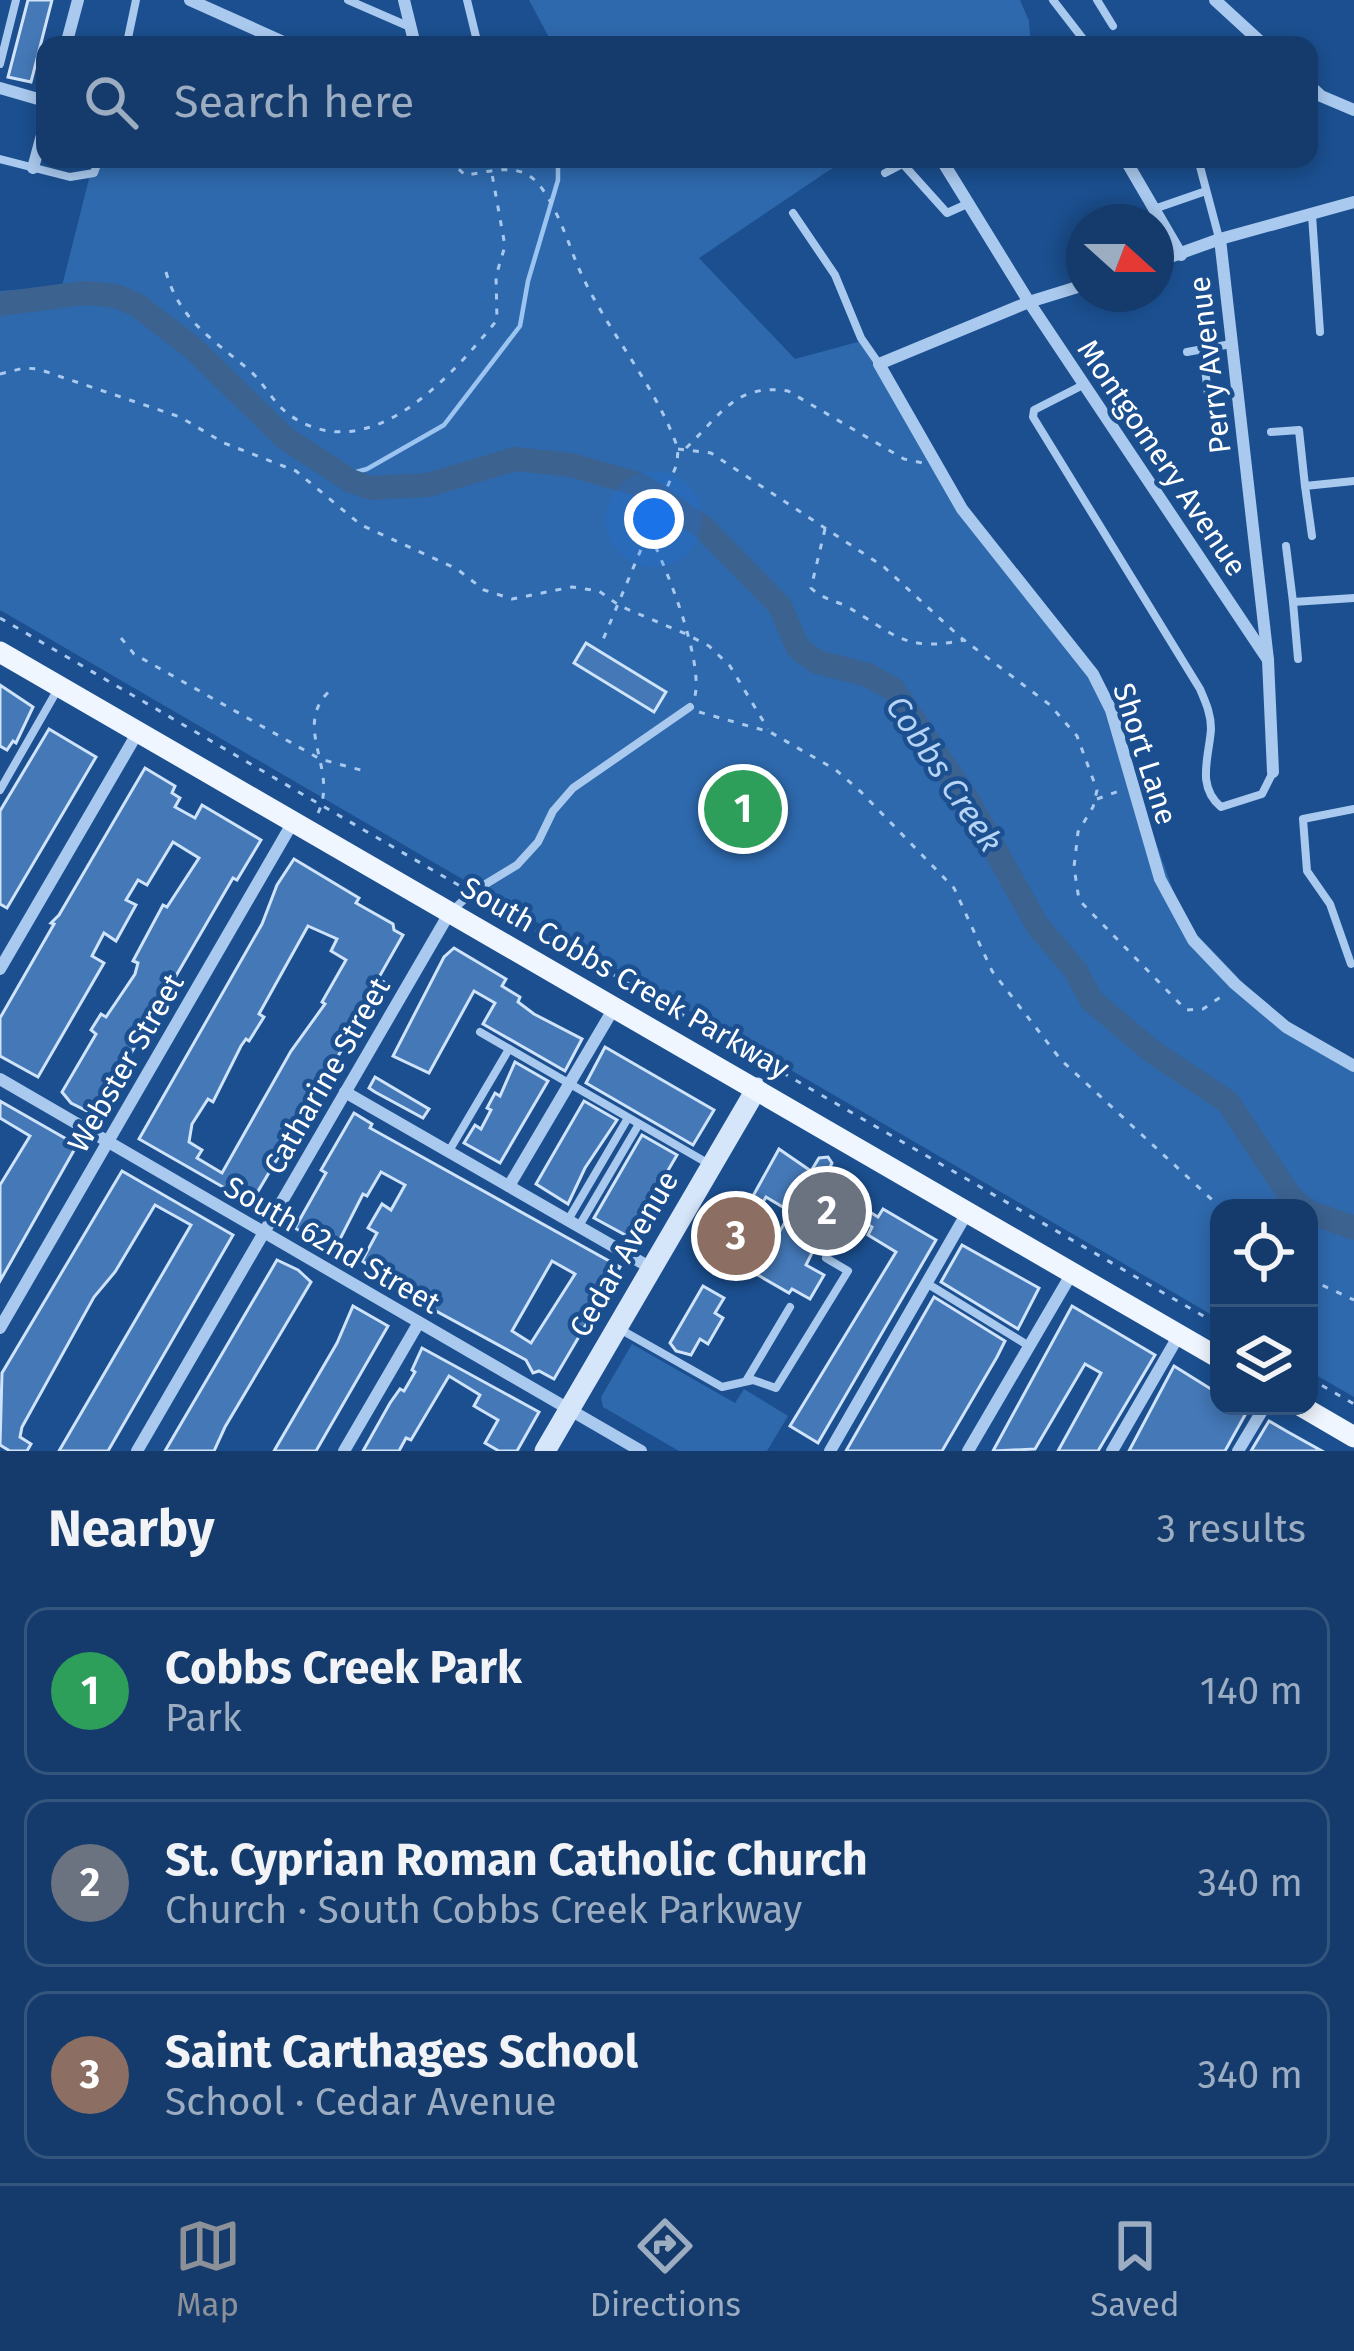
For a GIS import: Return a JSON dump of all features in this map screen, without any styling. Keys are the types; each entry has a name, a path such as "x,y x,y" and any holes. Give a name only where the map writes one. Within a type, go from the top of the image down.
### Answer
{"main road":[{"name":"South Cobbs Creek Parkway","path":"0,652 1210,1353"},
{"path":"1316,1415 1354,1437"}],"street":[{"path":"68,36 78,0"},
{"path":"190,0 270,36"},
{"path":"404,0 412,36"},
{"path":"1215,0 1254,36"},
{"path":"0,88 36,98"},
{"path":"1318,94 1354,110"},
{"path":"33,168 36,157"},
{"name":"Montgomery Avenue","path":"951,168 1029,302 1268,660"},
{"path":"1130,168 1151,204"},
{"path":"1174,257 1354,202"},
{"name":"Perry Avenue","path":"1220,239 1268,660 1273,772"},
{"path":"1174,244 1180,255"},
{"path":"879,364 1066,290"},
{"name":"Short Lane","path":"879,364 962,509 1093,674 1111,710 1160,879 1192,940 1286,1027 1354,1066"},
{"path":"0,969 138,732"},
{"name":"Webster Street","path":"0,1328 301,826"},
{"name":"Catharine Street","path":"137,1451 450,912"},
{"path":"509,1186 614,1008"},
{"name":"South 62nd Street","path":"0,1078 640,1451"},
{"name":"Cedar Avenue","path":"545,1451 757,1088"},
{"path":"345,1092 651,1268"},
{"path":"830,1451 968,1211"},
{"path":"968,1451 1072,1273"},
{"path":"344,1451 418,1324"},
{"path":"1112,1451 1179,1335"},
{"path":"1238,1451 1259,1415"}],"lane":[{"path":"0,64 16,0"},
{"path":"128,36 136,0"},
{"path":"348,0 410,27"},
{"path":"467,0 476,36"},
{"path":"1053,0 1081,36"},
{"path":"1097,0 1113,26"},
{"path":"0,159 85,176 96,168"},
{"path":"885,173 895,168"},
{"path":"913,168 947,213 968,203"},
{"path":"1200,168 1220,239"},
{"path":"1168,204 1206,191"},
{"path":"793,213 835,275 861,338 879,364"},
{"path":"1312,214 1321,332"},
{"path":"1187,352 1231,344"},
{"path":"1203,349 1208,395"},
{"path":"1084,384 1041,405 1033,417 1200,689 1211,726 1205,778 1209,796 1221,807 1231,806 1262,794 1273,772"},
{"path":"1271,432 1299,430 1312,536"},
{"path":"1306,486 1354,482"},
{"path":"1286,546 1298,659"},
{"path":"1293,602 1354,598"},
{"path":"0,790 60,686"},
{"path":"450,912 471,892 517,865 573,788 690,707"},
{"path":"1351,964 1330,904 1306,872 1303,819 1354,809"},
{"path":"480,1032 710,1165"},
{"path":"448,1152 509,1049"},
{"path":"573,1223 628,1118"},
{"path":"573,1223 638,1124"},
{"path":"617,1327 722,1387 760,1382 771,1388 782,1383 848,1271 826,1258"},
{"path":"927,1283 1029,1346"},
{"path":"746,1382 790,1307"}],"path":[{"path":"454,168 465,175 512,169 533,177 560,219 587,291 682,449"},
{"path":"166,272 180,309 200,332 252,372 288,415 322,430 376,428 437,385 497,320 496,276 505,246 491,172"},
{"path":"0,374 38,369 180,417 224,443 296,471 361,525 458,569 484,590 512,599 572,586 599,592 709,646 730,666 770,732"},
{"path":"602,642 682,449 739,396 751,390 788,391 904,458 934,465"},
{"path":"682,449 711,453 884,567 964,640 1050,705 1077,736 1097,790 1078,832 1074,868 1079,900 1186,1010 1203,1009 1220,1000 1235,984"},
{"path":"826,527 811,588 819,596 849,608 906,644 964,640"},
{"path":"650,530 686,634 698,692 690,707"},
{"path":"0,618 748,1059 1210,1320"},
{"path":"121,638 134,654 320,759 368,772"},
{"path":"301,826 322,806 313,720 317,701 334,688"},
{"path":"710,718 731,718 770,732 836,770 904,835 954,887 992,971 1061,1060 1211,1199"},
{"path":"1095,799 1133,787"},
{"path":"1318,1283 1354,1300"},
{"path":"1318,1383 1354,1404"}],"shaded area":[{"path":"529,0 1020,0 1030,36 548,36"},
{"path":"92,168 833,168 699,258 795,359 865,340 987,543 1104,697 1184,921 1276,1017 1354,1064 1354,1397 1318,1376 1318,1199 1210,1199 1210,1314 0,610 0,291 62,286"},
{"path":"632,1344 735,1403 744,1389 788,1416 767,1451 679,1451 603,1407 601,1397"}],"building":[{"path":"28,0 52,0 43,36 36,36 31,82 8,77"},
{"path":"586,643 666,692 654,712 574,663"},
{"path":"0,685 33,707 16,743 7,750 0,746"},
{"path":"49,729 96,757 7,908 0,904 0,811"},
{"path":"145,768 175,786 172,793 180,798 175,807 195,818 202,805 261,840 237,880 233,878 95,1115 71,1103 62,1092 96,1034 91,1030 101,1014 106,1017 135,974 138,963 133,961 163,905 167,907 199,858 173,842 147,885 138,880 126,900 136,905 116,941 104,933 92,956 104,963 38,1077 0,1056 0,1018"},
{"path":"294,859 359,898 356,903 403,935 378,979 384,982 360,1024 356,1022 344,1039 251,1203 139,1139 262,924 277,885","holes":["308,926 337,939 331,951 346,960 325,1004 291,1051 222,1173 197,1158 202,1150 189,1142 192,1124 208,1099 213,1102 241,1046 264,1017 259,1014"]},
{"path":"454,948 506,979 502,986 534,1014 582,1039 565,1071 483,1024 495,1003 474,991 429,1073 393,1056 444,957"},
{"path":"605,1047 714,1110 693,1145 586,1083"},
{"path":"515,1062 548,1081 500,1163 464,1143 475,1125 481,1129 491,1110 487,1108 495,1093 500,1096"},
{"path":"375,1077 429,1109 423,1118 369,1088"},
{"path":"0,1101 77,1145 0,1281 0,1185 30,1136 0,1118"},
{"path":"584,1101 617,1120 568,1204 536,1184"},
{"path":"354,1113 372,1124 370,1128 620,1267 554,1379 533,1373 526,1360 390,1286 392,1279 362,1261 377,1233 368,1228 382,1204 391,1210 405,1185 381,1172 367,1196 363,1194 339,1241 343,1244 334,1252 295,1228 326,1173 321,1170","holes":["552,1261 575,1274 531,1343 512,1331"]},
{"path":"642,1135 677,1155 629,1237 594,1218"},
{"path":"779,1149 811,1171 819,1158 828,1157 832,1163 828,1171 867,1194 860,1206 878,1217 883,1209 936,1240 818,1443 790,1426 896,1252 868,1235 872,1227 854,1216 834,1250 818,1241 806,1265 824,1275 810,1299 792,1289 789,1293 718,1252 740,1215 777,1236 791,1212 766,1197 763,1202 753,1196"},
{"path":"122,1171 233,1235 108,1451 59,1451 191,1225 155,1205 115,1272 94,1297 22,1427 20,1437 31,1444 27,1451 10,1451 0,1445 2,1373"},
{"path":"962,1245 1039,1288 1018,1329 941,1282"},
{"path":"277,1260 311,1282 214,1451 165,1451"},
{"path":"703,1286 724,1298 715,1313 723,1318 708,1344 700,1339 691,1355 676,1351 670,1343"},
{"path":"934,1297 1005,1341 997,1357 942,1451 846,1451"},
{"path":"353,1306 388,1326 316,1451 274,1451 337,1343"},
{"path":"1072,1306 1155,1355 1098,1451 1058,1451 1101,1373 1085,1364 1035,1449 993,1451"},
{"path":"422,1348 539,1412 517,1451 499,1451 485,1443 498,1420 474,1406 480,1395 449,1376 411,1440 406,1438 399,1451 363,1451 390,1403 415,1372"},
{"path":"1174,1366 1210,1388 1210,1415 1245,1415 1225,1451 1129,1451"},
{"path":"1269,1421 1288,1432 1322,1451 1251,1451"}],"waterway":[{"path":"342,476 367,469 444,425 520,326 558,168"},
{"name":"Cobbs Creek","path":"0,304 84,293 116,296 137,305 193,348 285,438 351,481 371,488 428,485 515,459 571,465 641,485 704,528 780,606 798,648 817,662 868,675 893,689 970,804 1037,925 1076,971 1091,1000 1154,1053 1228,1102 1293,1199"},
{"name":"Cobbs Creek","path":"1318,1215 1354,1228"}],"place":[{"name":"Cobbs Creek Park","path":"743,809"},
{"name":"St. Cyprian Roman Catholic Church","path":"827,1211"},
{"name":"Saint Carthages School","path":"736,1236"}]}
